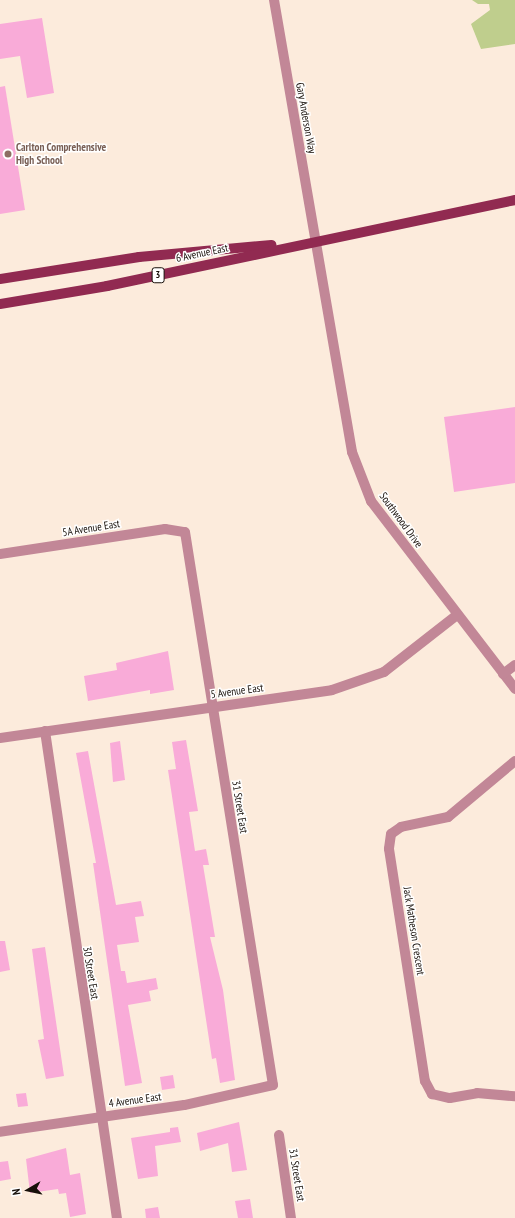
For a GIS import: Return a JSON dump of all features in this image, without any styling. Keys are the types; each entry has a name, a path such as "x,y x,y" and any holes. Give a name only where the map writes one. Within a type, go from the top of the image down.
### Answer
{"main road":[{"name":"6 Avenue East","path":"0,304 107,286 314,240 515,200"},
{"name":"6 Avenue East","path":"0,278 139,257 314,240"}],"street":[{"name":"Gary Anderson Way","path":"274,0 314,240"},
{"name":"Southwood Drive","path":"314,240 355,459 371,501 515,689"},
{"name":"5A Avenue East","path":"0,554 165,529 185,532"},
{"name":"31 Street East","path":"185,532 211,706 273,1085"},
{"name":"5 Avenue East","path":"0,738 211,706 332,690 384,672 457,615"},
{"path":"503,674 515,665"},
{"name":"30 Street East","path":"45,731 117,1218"},
{"name":"Jack Matheson Crescent","path":"515,762 448,817 402,827 391,834 389,849 425,1081 432,1094 450,1098 477,1093 515,1096"},
{"name":"4 Avenue East","path":"0,1132 184,1105 273,1085"},
{"name":"31 Street East","path":"278,1135 291,1218"}],"green space":[{"path":"472,0 515,0 515,44 481,49 471,24 490,10 489,4 478,4"}],"building":[{"path":"42,18 54,93 27,98 20,56 0,59 0,24"},
{"path":"5,86 25,210 0,214 0,87"},
{"path":"515,407 515,483 454,492 444,417"},
{"path":"168,651 174,690 150,694 150,690 88,701 84,676 117,670 116,663"},
{"path":"186,740 198,811 189,812 195,851 206,849 209,865 203,865 215,937 210,937 223,990 235,1080 220,1083 216,1058 212,1059 168,770 176,769 172,742"},
{"path":"120,741 125,780 113,782 110,743"},
{"path":"88,751 116,905 141,901 144,916 135,917 139,942 117,945 121,971 125,971 127,983 156,978 158,989 149,991 151,1001 128,1005 142,1083 125,1086 93,863 96,863 76,753"},
{"path":"0,941 5,941 10,970 0,972"},
{"path":"45,947 64,1076 46,1079 38,1040 44,1039 32,949"},
{"path":"173,1075 175,1088 162,1090 160,1077"},
{"path":"26,1093 28,1106 18,1107 16,1094"},
{"path":"239,1122 247,1170 232,1172 228,1143 200,1151 197,1133"},
{"path":"178,1127 181,1142 155,1146 158,1176 138,1179 131,1138 170,1132 170,1128"},
{"path":"66,1148 70,1175 80,1173 86,1214 70,1217 66,1193 59,1194 58,1189 30,1193 26,1159"},
{"path":"8,1161 11,1179 0,1181 0,1162"},
{"path":"250,1199 253,1218 238,1218 235,1201"},
{"path":"158,1207 160,1218 146,1218 145,1209"}],"place":[{"name":"Carlton Comprehensive High School","path":"8,154"}]}
